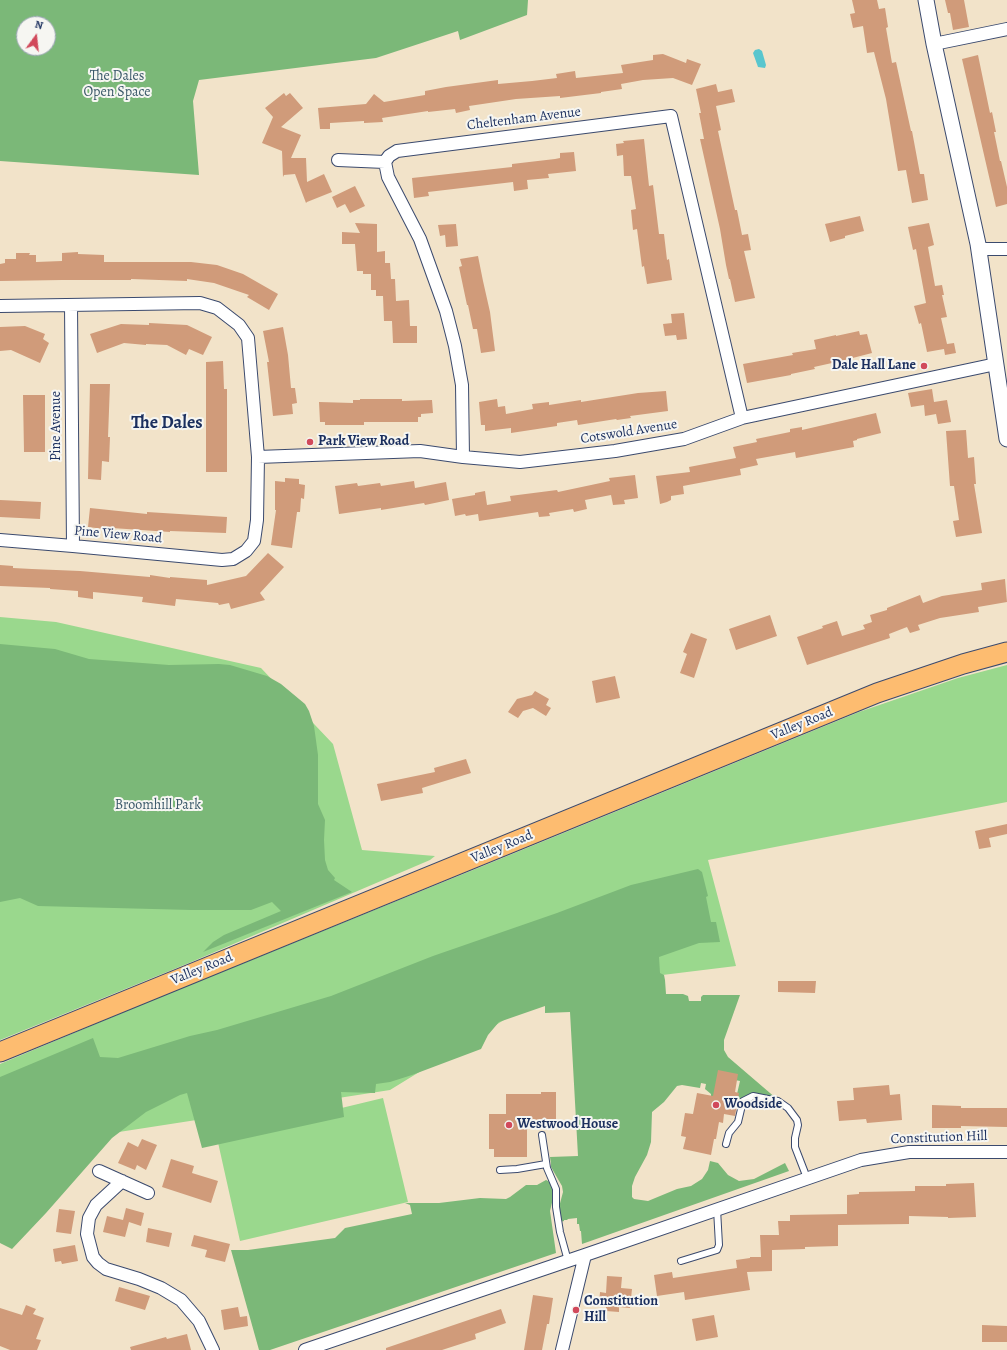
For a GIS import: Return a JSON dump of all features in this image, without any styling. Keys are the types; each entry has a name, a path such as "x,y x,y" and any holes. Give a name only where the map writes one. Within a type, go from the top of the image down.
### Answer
{"main road":[{"name":"Valley Road","path":"0,1052 878,693 963,664 1007,652"}],"street":[{"path":"926,0 934,44 979,249 1007,439"},
{"path":"934,44 1007,28"},
{"name":"Cheltenham Avenue","path":"385,162 389,156 397,151 671,116 742,418"},
{"path":"338,160 385,162 388,177 420,239 446,311 453,339 462,385 463,457"},
{"path":"979,249 1007,249"},
{"path":"0,306 200,303 217,308 239,325 248,338 258,457"},
{"name":"Pine Avenue","path":"71,305 73,546"},
{"name":"Cotswold Avenue","path":"258,457 420,451 463,457 520,462 615,451 684,439 742,418 996,364"},
{"name":"Pine View Road","path":"0,540 222,560 233,559 246,551 254,540 257,520 258,457"},
{"name":"Constitution Hill","path":"305,1350 861,1160 909,1152 1007,1152"},
{"path":"99,1171 148,1193"},
{"path":"122,1181 96,1205 89,1218 87,1234 93,1257 106,1269 139,1279 161,1288 181,1300 200,1322 213,1350"},
{"path":"562,1350 585,1255"}],"lane":[{"path":"726,1144 729,1133 738,1122 743,1101 753,1096 778,1101 788,1108 797,1120 798,1125 795,1138 795,1147 807,1178"},
{"path":"542,1135 547,1168 556,1189 556,1207 560,1232 568,1261"},
{"path":"500,1170 517,1169 546,1164"},
{"path":"681,1261 717,1250 719,1245 717,1209"}],"green space":[{"name":"The Dales Open Space","path":"0,0 528,0 527,15 460,40 458,31 376,58 199,80 193,101 199,175 0,161"},
{"name":"Broomhill Park","path":"0,617 56,622 261,668 333,744 362,850 435,856 430,860 189,963 0,1040"},
{"name":"Broomhill Park","path":"0,644 55,649 89,659 169,665 230,665 267,676 281,684 305,704 309,711 314,726 318,755 318,804 325,820 325,860 328,870 335,878 334,880 352,892 203,952 213,942 224,935 281,911 272,902 251,910 191,910 38,906 20,898 0,902"},
{"path":"1007,665 1007,802 708,860 736,966 556,988 390,1090 106,1134 0,1216 0,1064 155,999 859,712 958,678"},
{"path":"698,869 702,872 708,896 706,897 711,922 716,922 720,942 699,943 659,957 660,973 664,975 666,994 683,994 688,996 689,1001 701,1001 701,997 703,995 740,995 724,1040 724,1050 728,1057 777,1099 760,1095 750,1098 738,1107 740,1100 734,1099 737,1094 740,1081 720,1077 716,1096 711,1096 711,1094 705,1089 706,1084 701,1083 700,1088 682,1085 677,1086 664,1102 652,1112 651,1142 647,1155 635,1177 632,1186 632,1197 634,1199 648,1201 677,1189 691,1186 702,1179 708,1170 710,1161 718,1163 728,1175 739,1181 754,1179 785,1163 789,1171 582,1244 581,1231 579,1224 577,1224 577,1218 560,1222 558,1211 563,1192 562,1186 551,1167 550,1157 578,1156 570,1012 545,1013 545,1006 499,1022 488,1035 481,1049 412,1075 390,1082 376,1084 375,1093 341,1092 344,1117 202,1148 187,1093 180,1095 146,1112 112,1138 12,1249 0,1243 0,1077 93,1038 100,1057 118,1058 190,1036 217,1030 331,996 433,956 557,913 631,885"},
{"path":"383,1098 408,1202 240,1241 217,1138"},
{"path":"546,1180 552,1183 555,1190 550,1211 556,1253 270,1350 259,1350 231,1250 248,1250 335,1238 345,1228 412,1214 410,1205 405,1203 439,1203 480,1198 506,1199 526,1185 537,1185"}],"water":[{"path":"759,49 762,51 766,65 765,68 758,67 753,53 755,50"}],"building":[{"path":"852,0 877,0 879,9 885,8 888,27 886,28 892,63 896,62 920,174 924,174 928,200 912,203 906,170 898,171 886,99 874,52 867,53 863,26 853,28 850,14 855,13"},
{"path":"945,0 964,0 969,27 953,30 950,13 948,13"},
{"path":"663,54 686,63 687,59 701,64 692,85 673,78 643,80 621,84 622,89 601,93 560,98 560,96 516,99 469,106 470,110 456,113 455,109 428,111 382,118 383,122 364,123 364,121 330,123 330,129 320,129 318,108 366,104 374,94 384,102 425,95 425,91 498,80 498,84 532,81 557,78 556,74 575,71 576,78 623,73 621,65 653,60 653,55"},
{"path":"978,55 990,113 992,112 996,132 994,132 1007,187 1007,204 996,207 962,59"},
{"path":"716,84 718,92 732,89 735,102 716,106 721,130 718,131 735,210 737,210 742,235 748,234 751,250 744,251 755,298 735,302 700,139 704,139 696,89"},
{"path":"284,93 286,96 290,93 303,108 281,127 301,135 291,158 306,158 307,182 324,174 332,192 306,203 295,174 284,175 283,177 282,151 262,143 273,117 265,108"},
{"path":"644,139 649,186 653,185 659,234 664,234 667,260 669,259 672,280 647,284 644,266 642,267 637,229 633,230 631,210 636,209 631,176 624,176 623,155 617,156 616,144 624,143 623,141"},
{"path":"574,152 576,171 548,174 549,178 527,180 528,189 514,191 513,182 428,192 429,196 414,198 412,178 512,167 512,164 555,159 560,158 560,153"},
{"path":"355,186 365,206 350,213 345,204 337,208 332,197"},
{"path":"860,216 864,231 830,242 825,224"},
{"path":"355,223 377,224 377,252 385,251 385,263 390,263 391,279 395,279 396,301 409,300 410,326 417,326 417,343 393,343 392,321 384,321 383,296 376,296 376,290 371,290 371,274 363,274 363,271 357,271 355,244 342,244 342,232 360,233"},
{"path":"929,223 934,245 928,247 935,286 942,285 944,295 942,295 947,317 941,318 947,344 954,343 956,353 945,355 944,349 927,352 921,323 919,324 914,306 926,303 916,249 913,250 908,227"},
{"path":"456,224 458,246 446,247 445,235 440,236 438,225"},
{"path":"78,252 78,254 104,255 104,262 191,262 217,265 243,274 278,294 269,310 247,297 249,295 214,283 187,279 187,281 131,279 0,281 0,264 5,263 5,259 16,259 16,253 30,253 29,255 36,255 36,262 62,261 62,253"},
{"path":"478,256 490,312 495,351 481,353 477,329 473,329 459,267 462,266 460,259"},
{"path":"684,313 687,339 677,340 676,335 665,336 663,324 672,323 671,314"},
{"path":"149,323 187,325 212,337 203,355 189,349 186,355 167,345 124,343 97,353 90,334 121,324 149,325"},
{"path":"25,326 45,334 43,339 49,343 40,363 11,350 0,351 0,327"},
{"path":"283,327 288,355 291,388 295,388 297,403 292,404 293,414 273,416 267,362 269,362 263,331"},
{"path":"859,331 860,335 867,334 872,353 814,367 815,369 791,375 747,383 743,364 793,355 792,353 816,349 814,340"},
{"path":"223,361 224,389 227,389 227,472 206,472 206,362"},
{"path":"90,384 110,384 108,437 110,437 109,462 102,461 101,480 88,479"},
{"path":"932,389 934,402 947,400 951,422 938,424 936,414 925,416 924,405 911,407 908,393"},
{"path":"666,391 668,411 630,416 631,418 578,425 577,420 557,423 557,426 511,433 511,428 485,431 485,425 481,425 479,402 497,399 498,407 505,406 506,414 533,409 532,404 549,402 549,405 581,400 581,402 638,393"},
{"path":"23,395 45,395 45,452 24,452"},
{"path":"402,399 402,401 432,400 433,413 421,414 421,417 418,417 418,422 364,422 364,425 325,425 325,422 320,422 319,402 353,403 353,400"},
{"path":"876,413 881,433 853,441 854,447 796,458 795,452 756,459 758,465 740,469 741,475 683,486 684,494 671,496 671,500 660,504 656,476 690,472 689,467 736,458 733,447 757,442 756,439 790,432 790,429 802,427 802,430"},
{"path":"966,430 968,458 974,457 976,484 974,484 982,533 956,537 953,521 959,520 954,486 950,486 946,431"},
{"path":"635,475 638,498 624,500 625,504 613,505 611,495 585,500 587,509 574,512 573,509 549,513 550,516 539,517 538,512 479,521 478,514 455,516 452,499 475,495 475,493 485,491 487,505 511,501 510,496 557,490 558,492 610,481 609,478"},
{"path":"285,478 299,479 299,484 305,485 304,499 301,498 300,512 297,512 292,548 271,545 276,510 275,481 285,482"},
{"path":"414,481 415,488 446,482 449,500 425,505 424,503 381,510 381,508 339,514 335,486 357,483 358,486 380,483 381,486"},
{"path":"0,500 41,502 40,519 0,517"},
{"path":"90,508 147,514 147,512 227,517 226,533 170,532 112,528 112,530 88,527"},
{"path":"268,553 284,567 260,593 265,600 231,609 229,603 219,605 218,603 176,599 175,606 142,602 143,597 93,592 93,599 78,597 78,591 50,588 0,586 0,565 13,566 13,568 80,571 150,577 150,575 170,578 207,580 207,585 246,576"},
{"path":"1005,579 1007,602 978,607 979,612 940,618 918,625 920,630 910,633 907,627 889,634 890,638 807,665 797,637 823,628 822,626 837,621 842,636 865,629 863,625 872,622 870,615 887,610 887,608 920,595 923,603 942,596 982,590 981,583"},
{"path":"770,615 777,636 736,650 729,629"},
{"path":"691,633 707,639 694,678 680,673 687,654 683,652"},
{"path":"615,676 620,698 596,703 592,681"},
{"path":"535,691 549,699 546,705 551,708 546,716 533,708 523,711 518,718 508,712 517,699 532,695"},
{"path":"466,759 471,773 422,788 423,793 381,801 377,784 435,772 434,768"},
{"path":"1007,824 1007,834 989,838 991,847 979,849 975,831"},
{"path":"778,981 816,981 815,993 778,992"},
{"name":"Woodside","path":"718,1070 738,1074 735,1092 739,1093 735,1116 724,1114 723,1123 719,1122 711,1155 683,1149 686,1137 681,1136 685,1113 693,1114 697,1093 713,1096"},
{"path":"889,1085 890,1095 900,1094 902,1120 867,1123 866,1119 839,1121 837,1101 854,1100 853,1088"},
{"name":"Westwood House","path":"541,1092 556,1092 556,1121 531,1121 527,1130 527,1157 494,1157 494,1149 489,1149 489,1114 506,1114 506,1094 541,1094"},
{"path":"932,1105 961,1106 961,1108 1007,1108 1007,1127 961,1126 961,1128 932,1128"},
{"path":"142,1139 157,1145 146,1170 137,1165 135,1170 118,1163 128,1142 138,1147"},
{"path":"171,1159 194,1166 192,1173 218,1181 211,1203 162,1187"},
{"path":"974,1183 976,1217 948,1218 909,1216 909,1224 838,1225 838,1246 772,1250 772,1271 747,1272 750,1290 685,1300 684,1292 657,1296 654,1275 672,1272 673,1278 737,1268 736,1260 750,1257 761,1257 760,1235 779,1235 778,1221 790,1221 790,1215 847,1214 847,1195 859,1194 859,1192 915,1191 915,1186 946,1186 946,1184"},
{"path":"126,1208 144,1213 141,1226 129,1222 125,1237 103,1232 107,1216 123,1220"},
{"path":"59,1209 75,1211 71,1234 56,1232"},
{"path":"148,1228 172,1233 169,1247 146,1242"},
{"path":"194,1235 230,1244 225,1262 205,1257 207,1250 191,1246"},
{"path":"75,1245 78,1261 62,1264 61,1261 55,1262 53,1249"},
{"path":"607,1276 622,1277 621,1288 632,1289 630,1308 619,1307 619,1312 606,1311 606,1304 599,1304 600,1292 606,1293"},
{"path":"119,1287 150,1296 145,1310 115,1301"},
{"path":"533,1295 553,1298 549,1324 547,1324 542,1350 524,1350"},
{"path":"26,1305 36,1309 33,1314 44,1318 36,1339 41,1340 37,1350 10,1350 0,1346 0,1308 22,1315"},
{"path":"238,1307 240,1317 247,1316 248,1326 224,1330 221,1310"},
{"path":"501,1309 506,1323 475,1334 476,1339 442,1350 386,1350 386,1348"},
{"path":"714,1315 718,1337 696,1341 692,1319"},
{"path":"982,1325 1007,1326 1007,1342 982,1342"},
{"path":"187,1334 191,1350 131,1350 130,1347 166,1337 167,1339"}],"place":[{"name":"Dale Hall Lane","path":"924,366"},
{"name":"Park View Road","path":"310,442"},
{"name":"Woodside","path":"716,1105"},
{"name":"Westwood House","path":"509,1125"},
{"name":"Constitution Hill","path":"576,1310"}],"district":[{"name":"The Dales","path":"167,424"}]}
